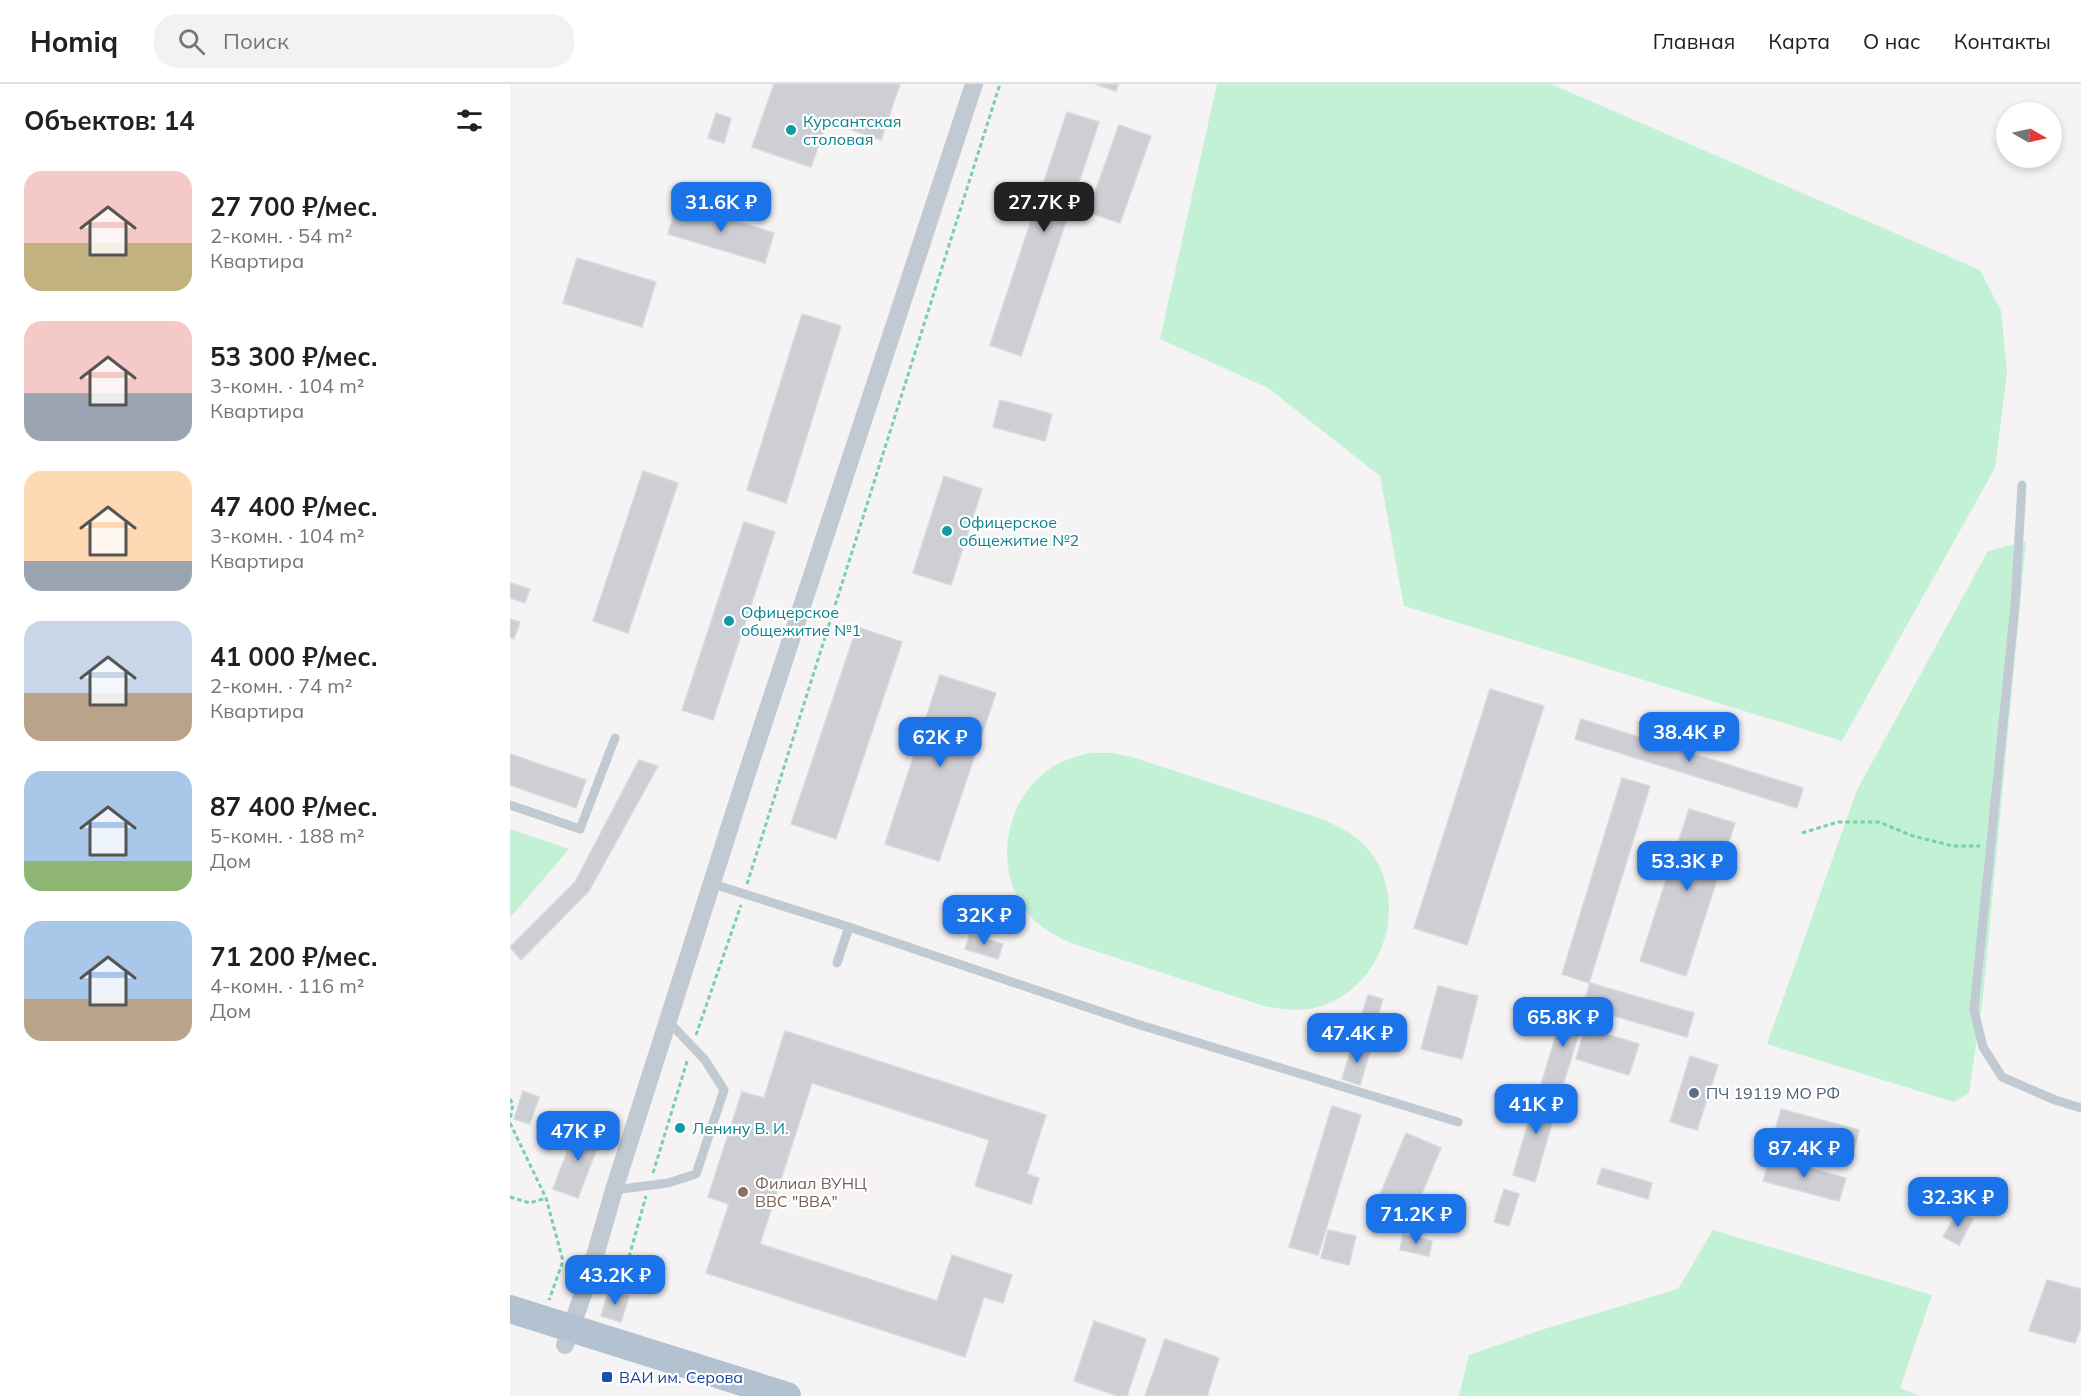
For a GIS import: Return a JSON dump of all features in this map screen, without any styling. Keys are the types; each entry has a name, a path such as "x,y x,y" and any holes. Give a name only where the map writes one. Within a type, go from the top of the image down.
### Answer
{"main road":[{"path":"510,1309 568,1337 725,1396"},
{"path":"510,1329 568,1337 787,1396"}],"street":[{"path":"568,1337 588,1280 614,1190 745,779 975,84"}],"lane":[{"path":"2022,485 2015,605 1974,1010 1983,1047 2002,1077 2055,1100 2081,1108"},
{"path":"510,806 580,829 615,738"},
{"path":"713,884 849,927 1137,1024 1458,1122"},
{"path":"837,963 849,927"},
{"path":"614,1190 668,1183 696,1174 724,1090 705,1059 668,1020"}],"path":[{"path":"619,1293 692,1046 744,894 1000,84"},
{"path":"1802,833 1838,822 1879,822 1913,836 1953,846 1991,846"},
{"path":"510,1099 513,1104 510,1121 546,1198 563,1261 546,1307"},
{"path":"510,1197 530,1203 546,1198"}],"green space":[{"path":"1217,84 1551,84 1980,270 2001,311 2007,372 1995,468 1842,741 1404,606 1380,476 1268,388 1160,339"},
{"path":"2026,541 1983,997 1969,1093 1954,1102 1767,1044 1857,790 1988,551"},
{"path":"1090,753 1111,753 1132,757 1325,820 1356,837 1376,860 1386,883 1389,907 1387,931 1379,954 1366,975 1349,992 1327,1004 1303,1010 1280,1009 1264,1006 1071,943 1039,925 1021,904 1012,884 1008,863 1008,841 1012,820 1021,800 1034,782 1060,763"},
{"path":"510,829 569,849 510,918"},
{"path":"1713,1230 1932,1295 1900,1388 1920,1396 1459,1396 1469,1355 1541,1330 1678,1289"}],"building":[{"name":"Курсантская столовая","path":"774,84 900,84 881,140 827,121 811,167 752,147"},
{"path":"1095,84 1118,84 1116,91"},
{"path":"1067,112 1099,122 1021,356 990,345"},
{"path":"716,113 731,118 724,143 708,138"},
{"path":"1119,125 1151,136 1120,223 1088,212"},
{"path":"677,203 774,233 765,263 668,234"},
{"path":"577,258 656,282 642,327 563,303"},
{"path":"802,314 841,326 786,503 747,490"},
{"path":"1000,400 1052,414 1045,441 993,427"},
{"path":"643,471 678,483 628,633 593,621"},
{"name":"Офицерское общежитие №2","path":"944,476 982,489 951,585 913,573"},
{"name":"Офицерское общежитие №1","path":"744,522 775,532 713,720 682,710"},
{"path":"510,583 530,589 525,603 510,598"},
{"path":"510,619 520,622 514,639 510,637"},
{"path":"857,627 902,642 836,839 791,824"},
{"path":"940,675 996,693 939,861 885,844"},
{"path":"1490,689 1544,706 1467,945 1414,928"},
{"path":"1581,719 1803,788 1797,808 1575,739"},
{"path":"510,754 586,780 576,808 510,785"},
{"path":"639,760 658,766 589,891 521,960 510,947 575,882"},
{"path":"1622,778 1650,786 1589,983 1562,974"},
{"path":"1689,809 1735,823 1686,976 1640,961"},
{"path":"970,934 1003,944 998,959 965,949"},
{"path":"1590,983 1694,1013 1687,1037 1583,1007"},
{"path":"1438,986 1478,996 1462,1059 1421,1049"},
{"path":"1368,995 1383,999 1376,1022 1361,1017"},
{"path":"1565,1005 1586,1011 1561,1091 1541,1085"},
{"path":"1585,1028 1639,1044 1629,1075 1576,1059"},
{"name":"Филиал ВУНЦ ВВС \"ВВА\"","path":"785,1031 1046,1115 1027,1174 1039,1178 1031,1204 975,1186 989,1140 812,1083 760,1244 937,1301 952,1255 1012,1275 1003,1303 984,1297 965,1357 706,1273 729,1204 708,1197 742,1092 764,1098"},
{"path":"1353,1043 1371,1048 1360,1085 1342,1079"},
{"name":"ПЧ 19119 МО РФ","path":"1690,1056 1718,1065 1697,1130 1670,1122"},
{"path":"1538,1088 1560,1095 1535,1182 1513,1175"},
{"path":"523,1091 539,1097 530,1124 514,1119"},
{"path":"1332,1106 1361,1115 1318,1255 1289,1247"},
{"path":"1781,1109 1859,1130 1852,1157 1774,1135"},
{"path":"577,1126 602,1135 578,1198 553,1189"},
{"path":"1406,1133 1441,1148 1414,1212 1379,1197"},
{"path":"1770,1157 1846,1178 1839,1201 1763,1181"},
{"path":"1602,1168 1652,1183 1648,1199 1597,1184"},
{"path":"1504,1189 1519,1194 1509,1226 1494,1222"},
{"path":"1958,1211 1973,1219 1959,1245 1943,1237"},
{"path":"1328,1230 1356,1236 1349,1265 1321,1258"},
{"path":"1403,1234 1432,1241 1429,1256 1400,1250"},
{"path":"2047,1280 2081,1289 2081,1327 2075,1343 2029,1331"},
{"path":"609,1289 629,1296 621,1322 601,1316"},
{"path":"1094,1321 1146,1339 1127,1396 1118,1396 1074,1381"},
{"path":"1165,1339 1219,1358 1207,1396 1145,1396"}],"place":[{"name":"Курсантская столовая","path":"791,130"},
{"name":"Офицерское общежитие №2","path":"947,531"},
{"name":"Офицерское общежитие №1","path":"729,621"},
{"name":"ПЧ 19119 МО РФ","path":"1694,1093"},
{"name":"Ленину В. И.","path":"680,1128"},
{"name":"Филиал ВУНЦ ВВС \"ВВА\"","path":"743,1192"},
{"name":"ВАИ им. Серова","path":"607,1377"}]}
